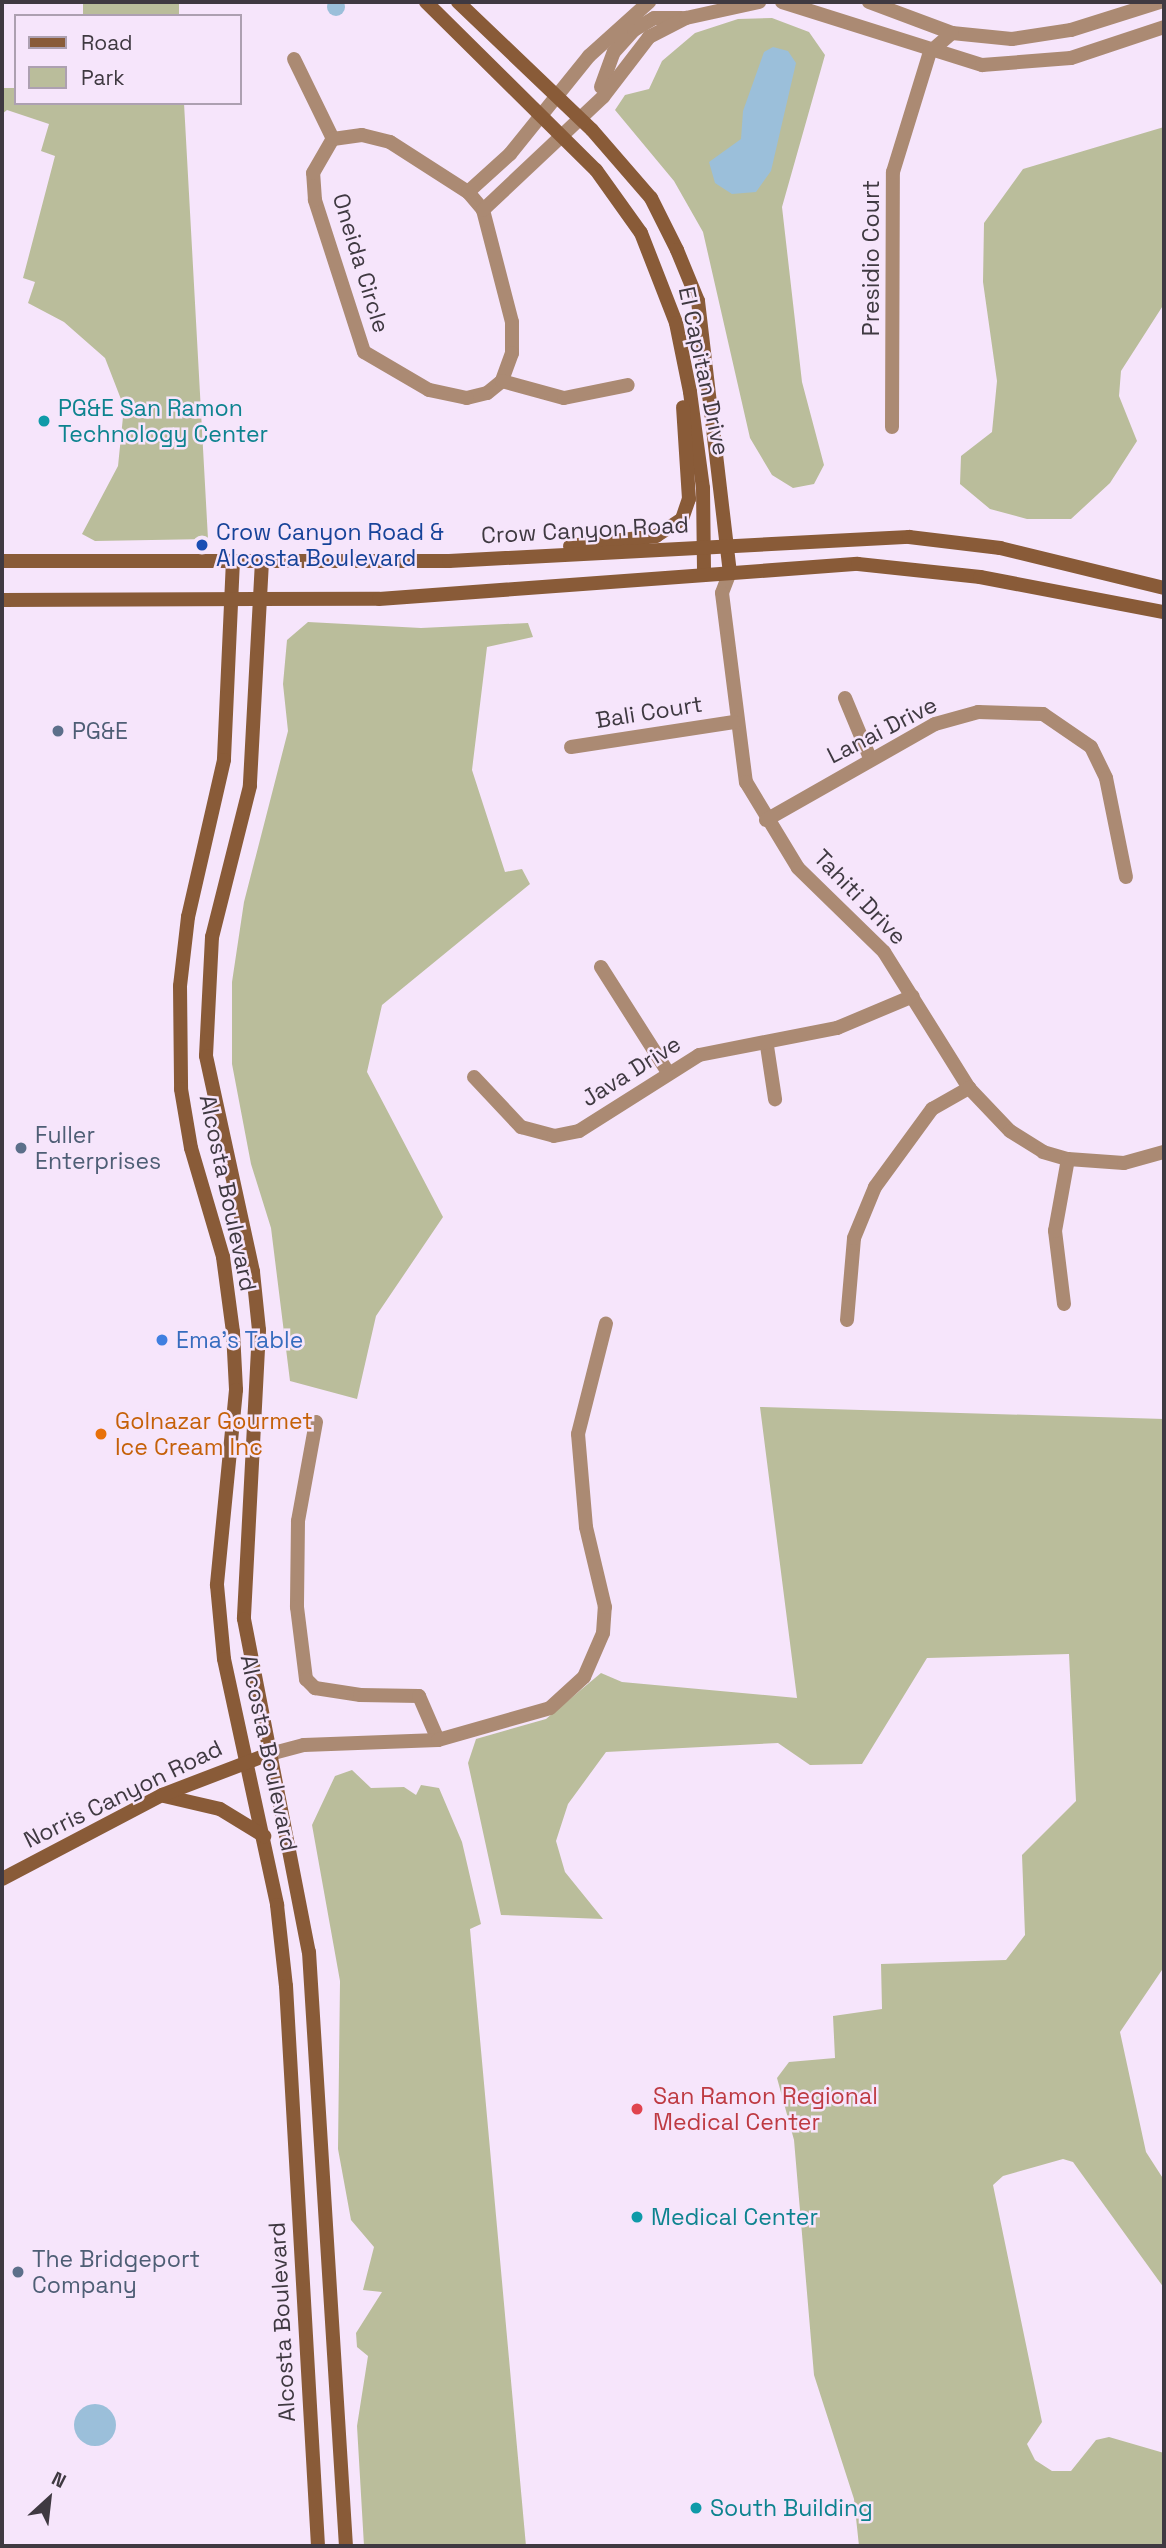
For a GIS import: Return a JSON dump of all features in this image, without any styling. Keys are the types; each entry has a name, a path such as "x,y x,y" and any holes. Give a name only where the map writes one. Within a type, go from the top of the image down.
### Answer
{"main road":[{"name":"El Capitan Drive","path":"426,2 596,170 641,233 676,323 703,488 704,572"},
{"name":"El Capitan Drive","path":"458,2 580,118 651,198 698,301 729,544 730,572"},
{"path":"542,554 580,543 656,536 682,519 689,499 684,377"},
{"name":"Crow Canyon Road","path":"2,561 262,561 542,554 909,537 1000,548 1164,588"},
{"name":"Alcosta Boulevard","path":"233,560 224,760 188,917 179,1029 191,1148 223,1257 233,1332 236,1390 218,1585 243,1761 264,1836 286,1986 318,2546"},
{"name":"Alcosta Boulevard","path":"262,561 250,786 212,937 205,1020 214,1108 254,1272 259,1330 244,1619 266,1755 285,1818 309,1952 345,2546"},
{"path":"2,600 454,596 704,572 870,565 980,577 1164,612"},
{"name":"Norris Canyon Road","path":"2,1879 162,1795 243,1761 266,1755"},
{"path":"162,1795 220,1809 264,1836"}],"street":[{"path":"468,192 542,117 589,56 647,2 658,24"},
{"path":"483,210 580,118 658,24 759,2"},
{"path":"784,2 930,52 982,65 1024,64 1071,58 1164,27"},
{"path":"869,2 951,33 1012,39 1071,30 1160,2"},
{"path":"930,52 951,33"},
{"name":"Presidio Court","path":"892,427 893,173 930,52"},
{"path":"294,60 333,139 362,135 390,142 468,192 483,210 513,322 512,353 502,381 564,398 628,385"},
{"name":"Oneida Circle","path":"333,139 313,173 315,200 364,352 393,375 454,396 487,393 502,381"},
{"path":"704,572 722,593"},
{"name":"Tahiti Drive","path":"730,572 722,593 734,722 746,782 766,820 798,867 884,952 969,1088 1010,1131 1068,1159 1124,1163 1164,1152"},
{"path":"845,698 870,758"},
{"name":"Lanai Drive","path":"766,820 870,758 935,724 978,712 1043,714 1091,747 1106,778 1126,877"},
{"name":"Bali Court","path":"571,747 734,722"},
{"path":"601,967 667,1071"},
{"name":"Java Drive","path":"474,1077 521,1127 554,1136 579,1131 667,1071 699,1055 767,1046 837,1028 913,996"},
{"path":"767,1046 775,1099"},
{"path":"847,1320 853,1238 874,1187 932,1109 969,1088"},
{"path":"1064,1304 1055,1231 1068,1159"},
{"path":"266,1755 304,1745 438,1740 550,1708 584,1677 597,1654 605,1607 586,1527 578,1434 606,1323"},
{"path":"316,1422 298,1521 297,1607 306,1679 315,1688 360,1695 419,1696 438,1740"}],"green space":[{"path":"83,2 179,2 179,14 83,14"},
{"path":"772,18 809,32 825,55 782,207 802,382 824,465 814,484 793,488 772,475 750,438 703,232 674,181 615,110 625,95 649,89 662,61 695,33 738,19"},
{"path":"2,88 14,88 14,105 184,105 208,539 95,541 82,534 118,466 124,407 105,358 64,322 28,303 35,282 23,278 55,156 41,151 49,124 7,110 2,114"},
{"path":"1164,127 1164,304 1121,371 1119,396 1137,441 1110,483 1071,519 1027,519 990,509 960,484 961,456 992,432 997,381 983,282 984,223 1023,169"},
{"path":"308,622 421,628 528,623 533,637 487,647 472,770 505,872 522,869 530,884 382,1005 367,1072 443,1217 376,1316 357,1399 290,1381 271,1228 251,1164 232,1064 232,982 244,902 288,731 283,684 287,640"},
{"path":"760,1407 1164,1419 1164,1967 1120,2032 1146,2152 1164,2180 1164,2288 1073,2162 1063,2159 1003,2176 993,2185 1042,2422 1027,2444 1035,2460 1052,2471 1071,2471 1096,2440 1109,2437 1164,2453 1164,2546 859,2546 854,2499 814,2375 794,2140 777,2078 789,2062 835,2058 833,2016 882,2009 881,1964 1006,1960 1025,1935 1022,1855 1076,1801 1069,1654 927,1658 862,1764 810,1765 778,1743 606,1752 568,1804 556,1841 565,1872 603,1919 501,1915 468,1763 476,1739 546,1719 601,1673 622,1682 797,1698"},
{"path":"352,1770 371,1788 404,1787 416,1795 421,1785 439,1788 462,1842 481,1924 470,1929 526,2546 364,2546 357,2426 368,2356 357,2347 356,2333 382,2292 363,2290 374,2247 351,2220 338,2149 340,1981 312,1825 335,1776"}],"water":[{"path":"330,-1 342,-1 345,3 345,11 340,16 332,16 327,11 327,3"},
{"path":"773,47 788,51 796,63 771,171 756,192 732,194 715,183 709,162 741,139 743,111 764,52"},
{"path":"95,2404 110,2410 116,2425 110,2440 95,2446 80,2440 74,2425 80,2410"}],"place":[{"name":"PG&E San Ramon Technology Center","path":"44,421"},
{"name":"Crow Canyon Road & Alcosta Boulevard","path":"202,545"},
{"name":"PG&E","path":"58,731"},
{"name":"Fuller Enterprises","path":"21,1148"},
{"name":"Ema's Table","path":"162,1340"},
{"name":"Golnazar Gourmet Ice Cream Inc","path":"101,1434"},
{"name":"San Ramon Regional Medical Center","path":"637,2109"},
{"name":"Medical Center","path":"637,2217"},
{"name":"The Bridgeport Company","path":"18,2272"},
{"name":"South Building","path":"696,2508"}]}
